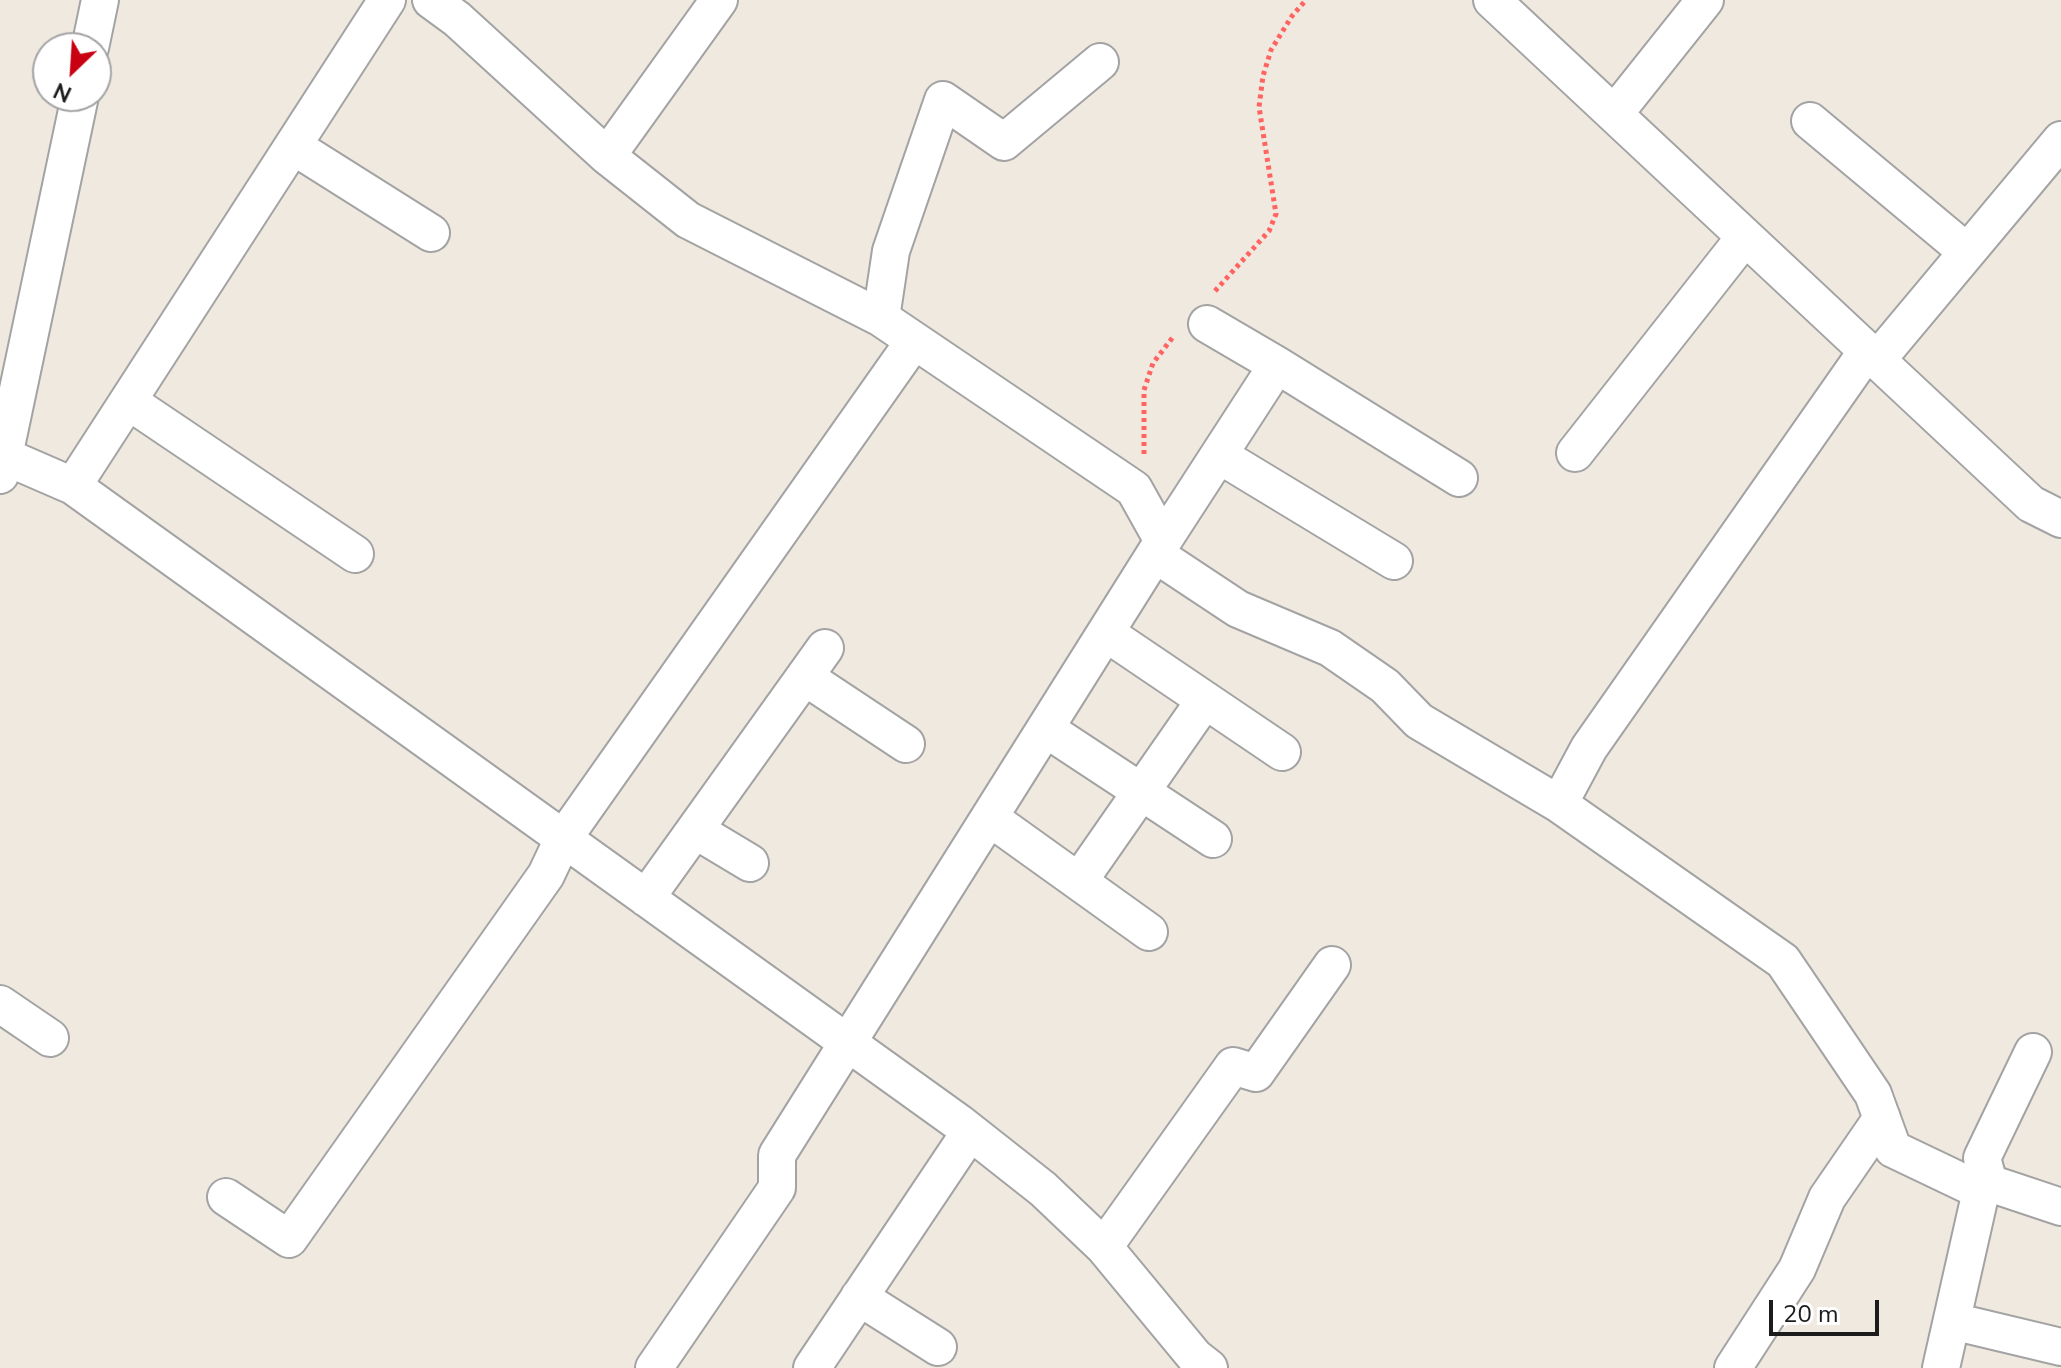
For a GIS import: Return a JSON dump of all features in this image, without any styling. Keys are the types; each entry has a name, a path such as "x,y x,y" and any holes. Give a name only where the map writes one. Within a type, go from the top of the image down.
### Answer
{"street":[{"path":"93,32 100,0"},
{"path":"73,486 387,0"},
{"path":"431,0 457,19 607,156 688,220 881,318 1134,489 1159,547 1238,609 1330,648 1385,686 1419,721 1559,804 1783,961 1873,1094 1893,1149 1985,1187 2061,1207"},
{"path":"607,156 719,0"},
{"path":"1492,0 2031,504 2061,519"},
{"path":"1615,113 1690,5"},
{"path":"881,318 891,251 943,100 1004,142 1100,62"},
{"path":"76,112 7,401 2,466 73,486 970,1132 1043,1189 1104,1247 1195,1357 1209,1368"},
{"path":"1810,121 1967,252"},
{"path":"1559,804 1589,748 1872,356 1967,252 2061,140"},
{"path":"293,146 431,233"},
{"path":"1575,453 1745,237"},
{"path":"1199,316 1459,478"},
{"path":"226,1197 289,1239 546,875 563,839 914,341"},
{"path":"654,1368 777,1188 777,1155 1277,365"},
{"path":"128,401 355,554"},
{"path":"1219,455 1394,561"},
{"path":"1106,633 1282,752"},
{"path":"646,898 825,648"},
{"path":"805,677 906,744"},
{"path":"1079,881 1205,700"},
{"path":"1046,729 1213,839"},
{"path":"990,818 1149,932"},
{"path":"695,830 750,863"},
{"path":"1104,1247 1233,1066 1256,1073 1332,965"},
{"path":"0,1004 50,1038"},
{"path":"1941,1368 1985,1187 1982,1158 2033,1052"},
{"path":"1733,1368 1797,1269 1827,1198 1882,1118"},
{"path":"812,1368 970,1132"},
{"path":"859,1297 938,1347"},
{"path":"1952,1321 2061,1347"}],"path":[{"path":"1134,489 1144,463 1144,390 1153,363 1199,316 1269,231 1276,214 1259,107 1263,76 1271,50 1306,0"}]}
